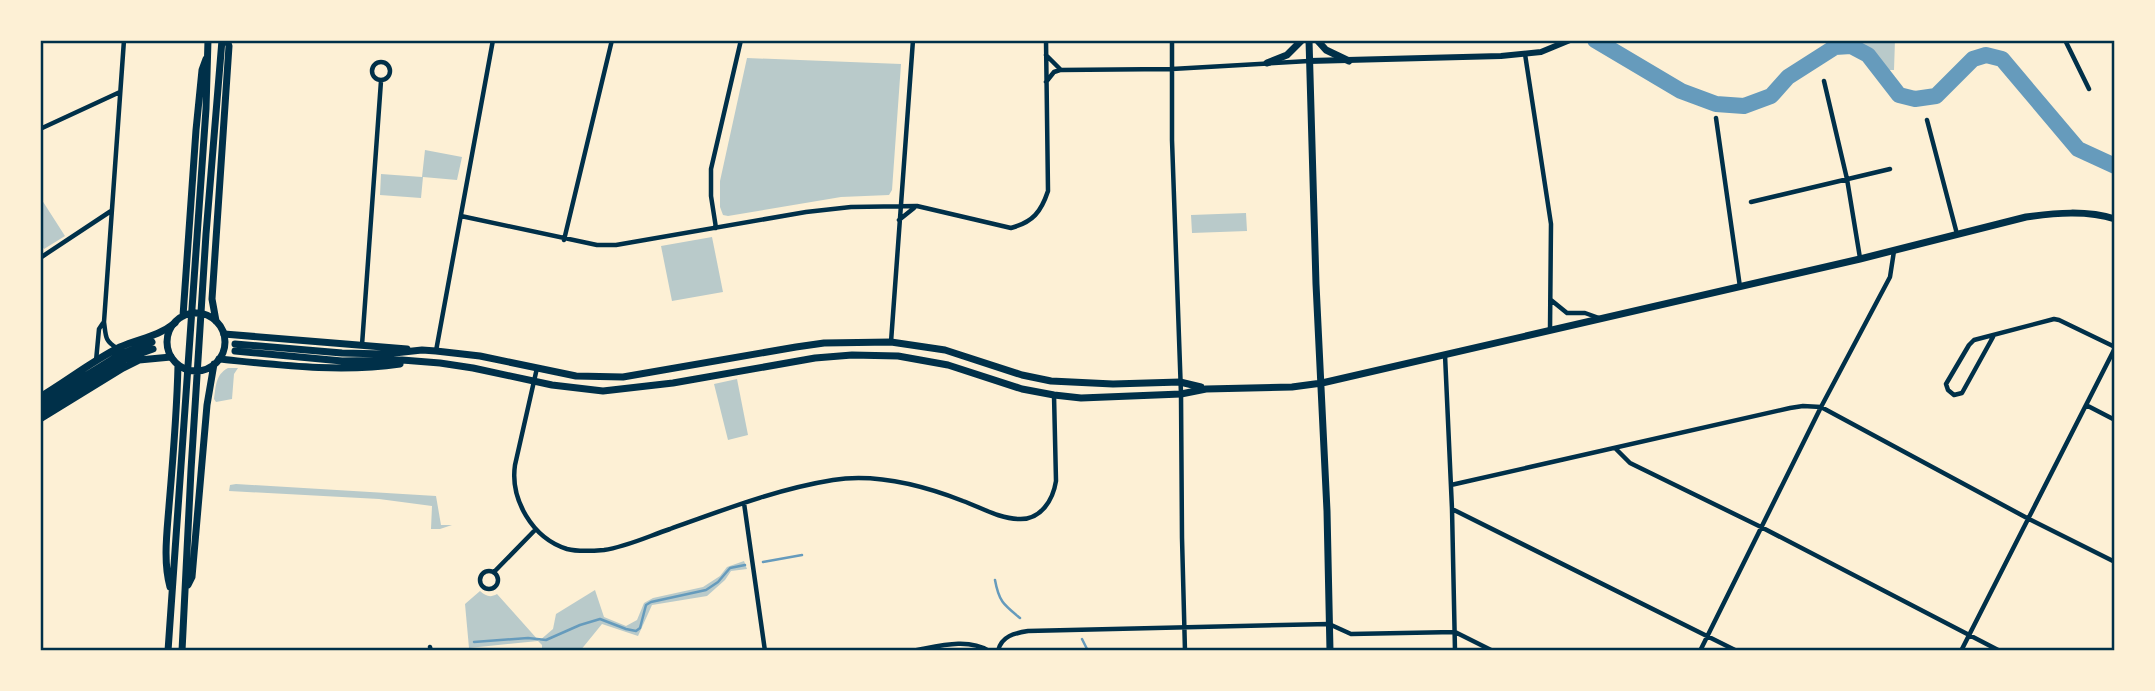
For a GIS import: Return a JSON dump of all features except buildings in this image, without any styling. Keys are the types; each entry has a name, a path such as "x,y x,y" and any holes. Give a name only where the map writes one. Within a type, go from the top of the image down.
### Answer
{"main road":[{"path":"168,651 180,413 195,276 208,40"},
{"path":"182,651 204,278 224,40"},
{"path":"186,589 191,577 206,414 217,362 223,351 224,334 213,310 229,46 224,40"},
{"path":"1268,63 1287,55 1302,40"},
{"path":"1309,40 1330,651"},
{"path":"1317,40 1326,50 1349,61"},
{"path":"183,316 202,70 208,53"},
{"path":"422,350 385,354 235,347 342,360 440,363 580,390 603,391 815,358 875,355 898,356 948,365 1021,389 1054,396 1082,398 1181,394 1206,388 1292,387 1322,383 1445,355 2026,218 2052,214 2094,215 2115,219"},
{"path":"186,277 198,288 209,285 214,280"},
{"path":"40,397 118,348 158,335 183,316 200,314 216,321"},
{"path":"175,323 167,337 167,347 171,357 187,370 199,371 217,362 338,369 414,362"},
{"path":"224,334 436,351 480,356 576,376 623,377 824,343 891,342 945,350 1021,375 1051,381 1113,384 1180,382 1206,388"},
{"path":"875,355 887,350 891,342"},
{"path":"40,404 121,354 153,345 125,359 40,412"},
{"path":"40,419 139,360 171,357"},
{"path":"707,363 709,376"},
{"path":"178,365 180,413"},
{"path":"180,413 189,405 197,406 206,414"}],"street":[{"path":"118,348 108,343 105,338 104,322 124,40"},
{"path":"436,351 493,40"},
{"path":"565,240 612,40"},
{"path":"716,228 711,195 711,169 741,40"},
{"path":"891,342 912,40"},
{"path":"461,216 597,246 850,207 917,206 1011,228 1023,225 1035,218 1048,191 1046,40"},
{"path":"1172,40 1172,141 1181,394 1185,651"},
{"path":"2065,40 2089,89"},
{"path":"1046,83 1054,72 1060,70 1172,69 1309,61 1525,54 1541,52 1569,41"},
{"path":"1525,54 1551,224 1550,330"},
{"path":"1046,55 1060,70"},
{"path":"382,62 387,64 391,72 389,77 381,81 372,73 374,66 382,62"},
{"path":"362,345 381,81"},
{"path":"1824,81 1847,179 1860,259"},
{"path":"40,130 120,92"},
{"path":"1716,118 1740,286"},
{"path":"1927,120 1957,234"},
{"path":"1751,202 1890,169"},
{"path":"899,221 906,212 917,206"},
{"path":"40,258 112,211"},
{"path":"1699,651 1821,407 1890,277 1894,250"},
{"path":"1550,299 1567,313 1585,313 1600,318"},
{"path":"1961,651 2115,347 2054,319 1974,340 1946,384 1954,395 1962,393 1993,337"},
{"path":"96,361 99,329 104,322"},
{"path":"1445,355 1455,651"},
{"path":"537,368 513,479 521,506 536,529 554,543 577,551 604,550 744,503 806,485 842,479 867,478 920,486 1003,516 1019,519 1032,517 1042,511 1055,490 1054,396"},
{"path":"2086,405 2115,420"},
{"path":"1451,485 1790,408 1821,407 2027,518 2115,562"},
{"path":"1616,449 1630,463 1762,527 2000,651"},
{"path":"744,503 765,651"},
{"path":"1452,509 1737,651"},
{"path":"494,572 536,529"},
{"path":"488,570 494,572 498,577 496,586 487,590 479,581 480,575 488,570"},
{"path":"998,651 1004,638 1016,633 1185,626 1329,624 1350,634 1455,632 1493,651"},
{"path":"912,651 971,644 989,651"}],"shaded area":[{"path":"1821,40 1895,40 1894,70 1877,70 1867,58 1852,50 1838,50"},
{"path":"747,58 901,64 892,190 889,195 841,197 723,215 720,207 720,181"},
{"path":"425,150 462,157 457,180 423,177 421,198 380,195 381,174 422,177"},
{"path":"40,197 65,236 44,249 40,243"},
{"path":"1246,213 1247,231 1192,233 1191,215"},
{"path":"712,237 723,292 672,301 661,246"},
{"path":"228,368 238,368 234,374 232,399 216,402 214,399 217,382"},
{"path":"737,379 748,435 728,440 714,384"},
{"path":"230,485 436,496 441,525 452,525 431,529 432,506 379,499 229,491"},
{"path":"744,561 747,569 731,571 707,596 652,605 638,636 602,624 580,651 542,651 542,645 538,641 469,648 465,604 480,591 488,596 497,594 539,641 553,629 556,614 595,590 604,617 626,626 637,620 644,603 653,598 703,587 720,576 727,567"}],"waterway":[{"path":"1595,40 1681,91 1716,104 1744,106 1771,96 1788,77 1835,47 1851,46 1868,55 1899,95 1915,99 1936,96 1973,59 1986,55 2002,59 2078,149 2115,166"},
{"path":"763,562 802,555"},
{"path":"474,642 528,638 546,640 600,619 636,631 640,628 646,605 706,590 718,582 730,568 745,565"},
{"path":"995,580 1003,602 1020,618"},
{"path":"1082,639 1088,651"}]}
